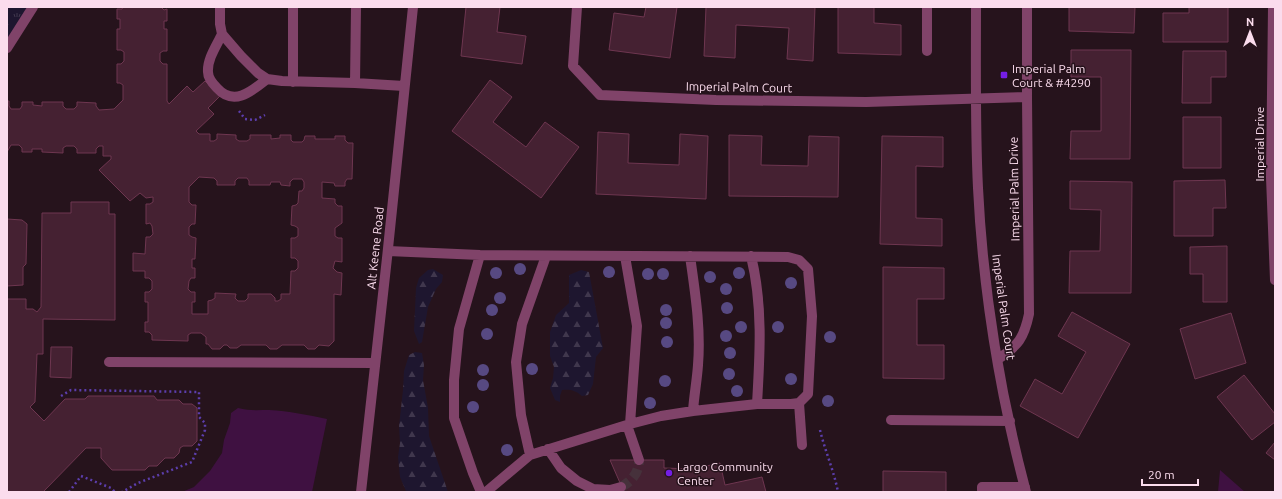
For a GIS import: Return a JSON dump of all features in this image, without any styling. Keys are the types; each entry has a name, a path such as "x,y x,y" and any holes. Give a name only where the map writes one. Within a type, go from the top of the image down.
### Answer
{"street":[{"path":"7,48 33,7"},
{"path":"220,7 220,24 222,34 241,56 258,73 267,79 282,82 355,83 404,86"},
{"path":"293,7 294,82"},
{"path":"355,83 356,7"},
{"name":"Alt Keene Road","path":"361,492 413,7"},
{"name":"Imperial Palm Court","path":"577,7 573,66 600,95 716,100 866,102 976,99"},
{"path":"927,7 927,51"},
{"name":"Imperial Palm Court","path":"976,7 977,159 980,224 985,273 998,359 1010,421 1026,489"},
{"name":"Imperial Palm Drive","path":"998,359 1013,349 1021,338 1029,314 1026,97 1027,7"},
{"name":"Imperial Drive","path":"1273,7 1271,177 1275,280"},
{"path":"222,34 210,58 207,73 213,84 223,94 236,97 248,94 267,79"},
{"path":"976,99 1026,97"},
{"path":"388,251 546,256 788,256 799,260 808,269 812,316 808,394 799,402 791,404 757,404 692,411 661,416 628,425 530,455 486,492"},
{"path":"480,255 459,329 454,380 454,418 473,473 482,492"},
{"path":"530,455 521,415 516,362 522,324 546,256"},
{"path":"625,256 637,326 628,425 639,460"},
{"path":"690,256 698,329 698,363 692,411"},
{"path":"751,256 755,273 760,318 757,404"},
{"path":"109,362 375,362"},
{"path":"799,402 802,445"},
{"path":"891,420 1010,421"},
{"path":"548,449 561,468 577,481 592,489 610,490 621,487"},
{"path":"982,492 982,487 1026,489"}],"path":[{"path":"238,109 245,119 255,120 265,115"},
{"path":"61,396 71,390 199,392 199,417 205,422 205,430 192,462 138,483 122,492"},
{"path":"820,430 825,450 836,478 838,492"},
{"path":"69,492 81,476 111,488 116,492"}],"green space":[{"path":"7,7 32,7 7,41"},
{"path":"433,269 443,275 442,282 436,289 428,307 422,342 419,344 414,331 416,288 419,278 428,270"},
{"path":"581,270 589,272 603,348 596,357 593,384 588,395 582,396 572,390 562,390 560,402 555,400 550,388 554,367 550,356 550,332 556,315 569,303 569,275"},
{"path":"415,352 422,353 424,365 423,380 428,408 429,436 448,492 408,492 406,491 400,477 398,457 400,443 399,426 404,371 409,355"}],"shaded area":[{"path":"238,408 250,410 284,411 327,419 312,492 182,492 194,487 210,471 222,453 224,440 230,423 231,413"},
{"path":"1220,470 1245,492 1218,492"}],"building":[{"path":"123,7 161,7 164,10 167,9 167,21 164,21 164,29 167,29 167,51 160,53 160,61 163,64 167,64 167,101 169,104 187,86 193,92 205,81 220,96 208,108 214,114 196,131 199,134 210,134 210,141 217,139 217,134 236,135 236,139 239,141 247,141 250,139 250,135 271,135 271,139 280,138 280,135 291,135 291,140 293,142 302,142 305,136 315,136 315,139 335,139 335,136 345,136 345,140 348,143 353,143 352,179 347,179 345,186 335,186 334,183 322,182 322,198 335,199 335,203 338,206 342,206 342,223 335,228 335,236 342,238 342,262 335,261 333,268 337,272 342,273 341,295 334,294 334,341 329,346 319,345 315,349 308,349 304,345 282,345 277,349 270,349 266,345 241,345 237,348 230,348 227,345 224,345 220,349 212,349 208,344 206,344 206,337 201,333 191,333 188,335 188,341 152,340 152,335 149,332 145,332 145,322 148,322 148,302 145,302 145,292 149,292 152,289 152,281 149,278 145,278 145,271 133,271 133,253 145,254 146,237 150,237 153,234 150,223 146,224 146,204 153,202 153,197 146,198 140,193 130,201 99,170 111,159 111,156 103,156 103,146 99,146 96,149 96,153 77,153 77,149 74,146 66,146 63,148 63,153 42,152 42,149 32,149 32,152 22,152 22,148 19,145 11,145 7,152 7,101 9,101 9,106 11,109 20,109 22,102 33,102 33,105 42,106 42,102 63,102 63,106 66,109 74,109 77,106 77,102 96,103 99,110 114,109 123,100 123,85 117,83 117,64 121,64 124,61 124,52 117,50 117,29 120,29 120,19 117,19 117,9 122,9","holes":["199,177 214,178 217,181 217,185 235,185 235,181 238,178 247,178 249,185 270,185 271,182 280,182 281,185 290,186 290,182 293,179 302,179 304,182 304,188 302,191 299,191 298,203 292,206 291,225 298,228 298,236 291,238 291,258 295,258 298,261 298,268 295,271 291,271 290,294 281,294 281,299 278,301 275,301 275,298 271,294 248,294 248,298 245,301 238,301 235,298 236,294 215,293 215,298 208,301 208,314 192,314 192,302 195,302 195,292 191,292 188,289 189,281 191,278 195,278 195,268 192,268 192,259 195,259 196,238 189,235 189,227 192,224 195,224 196,205 192,205 189,202 189,187"]},
{"path":"466,7 500,7 497,32 526,36 522,64 461,56"},
{"path":"646,7 677,7 670,58 609,50 614,13 644,17"},
{"path":"706,7 815,7 813,61 787,59 789,28 736,25 735,58 704,56"},
{"path":"838,7 874,7 874,23 901,25 901,55 838,53"},
{"path":"1069,7 1135,7 1134,33 1069,31"},
{"path":"1189,7 1228,7 1228,42 1163,42 1163,13 1189,13"},
{"path":"1071,50 1131,50 1130,159 1070,159 1071,131 1101,131 1101,77 1071,77"},
{"path":"1183,51 1226,51 1226,77 1211,77 1211,103 1182,103"},
{"path":"490,80 512,97 493,122 526,147 545,122 579,147 541,198 452,131"},
{"path":"1183,117 1221,117 1221,168 1183,168"},
{"path":"598,132 629,134 628,163 679,165 680,134 708,136 706,199 596,194"},
{"path":"729,135 762,136 761,165 808,166 809,136 839,137 838,197 729,196"},
{"path":"882,136 943,137 943,167 916,166 916,218 942,219 942,246 880,244"},
{"path":"1225,180 1226,208 1213,208 1213,236 1174,236 1174,181"},
{"path":"1070,181 1132,182 1131,293 1069,293 1070,251 1100,251 1101,210 1070,209"},
{"path":"71,202 109,202 109,214 115,214 115,320 43,319 43,354 37,354 35,402 30,407 44,421 65,399 85,399 88,396 154,396 157,400 179,400 183,404 192,404 197,408 197,441 192,446 183,446 180,448 179,453 174,458 165,458 157,466 149,466 145,470 112,470 101,458 101,448 86,448 43,492 7,492 7,299 26,299 26,309 33,309 37,312 41,307 42,213 71,213"},
{"path":"7,219 22,220 27,224 26,264 23,267 23,285 7,286"},
{"path":"1227,246 1227,302 1203,302 1203,274 1190,274 1190,247"},
{"path":"883,267 944,268 944,299 917,299 917,345 944,345 944,379 883,378"},
{"path":"1072,312 1130,344 1078,438 1020,406 1035,379 1062,394 1086,352 1058,336"},
{"path":"1231,313 1246,363 1195,379 1180,329"},
{"path":"51,347 72,347 71,378 50,377"},
{"path":"1244,375 1275,414 1275,422 1252,440 1217,397"},
{"path":"1275,442 1275,460 1266,453"},
{"name":"Largo Community Center","path":"610,460 664,460 664,468 693,469 720,463 725,485 762,477 766,492 624,492"},
{"path":"883,471 946,472 946,492 883,492"}],"tunnel":[{"path":"621,487 634,476 638,469 639,460"}],"place":[{"name":"Imperial Palm Court & #4290","path":"1004,75"},
{"name":"Largo Community Center","path":"669,473"}]}
